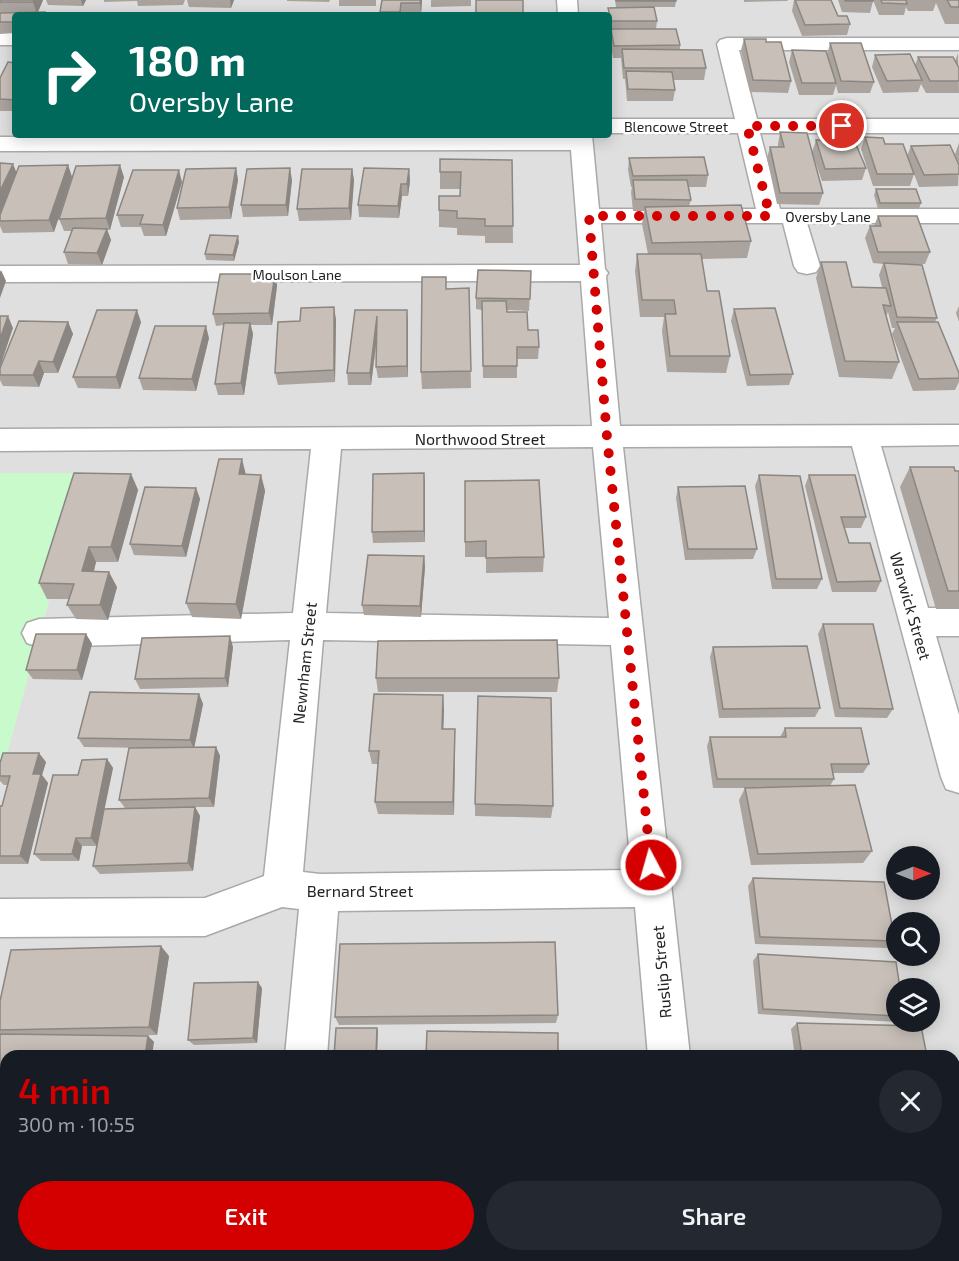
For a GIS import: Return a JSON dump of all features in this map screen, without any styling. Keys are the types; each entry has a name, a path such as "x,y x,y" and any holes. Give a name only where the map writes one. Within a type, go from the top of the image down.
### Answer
{"street":[{"path":"807,266 781,216 747,126 727,44 959,44"},
{"name":"Blencowe Street","path":"612,126 959,126"},
{"path":"0,144 581,139"},
{"name":"Ruslip Street","path":"581,139 595,273 607,437 668,1050"},
{"name":"Oversby Lane","path":"589,216 959,216"},
{"name":"Moulson Lane","path":"0,274 595,273"},
{"name":"Warwick Street","path":"863,435 959,777"},
{"name":"Northwood Street","path":"0,440 959,435"},
{"name":"Newnham Street","path":"306,1050 301,890 308,626 327,439"},
{"path":"916,622 959,622"},
{"path":"39,633 308,626 627,632"},
{"name":"Bernard Street","path":"0,918 204,917 301,890 653,888"}],"shaded area":[{"path":"0,0 959,0 959,1050 0,1050"}],"green space":[{"path":"0,473 84,473 0,780"}],"building":[{"path":"0,0 34,0 33,2 0,2"},
{"path":"382,0 421,0 420,3 401,3 400,12 380,12"},
{"path":"476,0 523,0 523,12 476,12"},
{"path":"676,0 676,1 616,1"},
{"path":"795,0 831,0 838,16 847,16 850,24 805,25"},
{"path":"873,0 873,1 845,1"},
{"path":"881,0 906,0 907,4 882,3"},
{"path":"947,0 959,0 959,7 951,7"},
{"path":"654,7 657,21 612,21 612,12 609,12 608,8"},
{"path":"0,13 12,13 12,22 0,22"},
{"path":"612,29 676,29 680,45 614,46"},
{"path":"744,39 781,42 791,81 753,80"},
{"path":"830,43 861,43 874,82 841,81"},
{"path":"622,49 702,50 706,68 624,68"},
{"path":"792,50 826,51 836,83 802,83"},
{"path":"910,54 922,80 887,81 875,55"},
{"path":"918,57 953,57 959,68 959,81 930,81"},
{"path":"8,62 12,63 12,100 0,99 0,78"},
{"path":"626,71 672,72 675,90 628,89"},
{"path":"780,132 807,133 823,193 780,193 770,147 784,147"},
{"path":"865,137 883,138 885,144 903,144 914,174 877,174"},
{"path":"816,140 854,140 866,168 825,169"},
{"path":"950,145 959,165 959,174 924,175 911,146"},
{"path":"704,157 708,175 633,176 629,158"},
{"path":"440,159 512,160 513,226 485,226 485,219 457,218 457,211 439,210 439,196 460,196 461,172 440,172"},
{"path":"0,163 13,164 0,191"},
{"path":"68,165 49,220 0,221 0,215 19,166"},
{"path":"120,165 106,218 59,219 76,166"},
{"path":"236,168 229,207 177,208 186,169"},
{"path":"290,168 286,205 241,205 247,169"},
{"path":"364,168 409,169 407,184 401,184 398,206 358,205"},
{"path":"302,169 352,169 349,208 297,209"},
{"path":"133,170 179,170 163,225 140,224 143,215 117,215"},
{"path":"633,180 687,180 691,200 635,199"},
{"path":"876,189 916,189 921,203 880,203"},
{"path":"741,205 751,241 652,243 645,207"},
{"path":"878,216 917,216 930,252 878,252 870,226 881,226"},
{"path":"73,228 107,229 97,253 64,252"},
{"path":"210,235 238,236 233,255 205,254"},
{"path":"637,254 701,254 707,291 719,291 730,356 670,356 665,314 676,314 674,300 642,300"},
{"path":"821,262 846,262 852,287 886,288 891,306 883,305 899,362 845,361"},
{"path":"884,263 922,265 937,318 897,317"},
{"path":"478,270 531,271 530,299 476,298"},
{"path":"220,274 275,274 269,313 213,314"},
{"path":"422,277 446,277 446,289 469,288 471,371 421,372"},
{"path":"482,301 506,301 507,312 527,312 528,330 538,330 539,347 517,347 517,366 483,366"},
{"path":"334,307 334,370 275,373 278,322 300,321 301,308"},
{"path":"775,308 793,374 750,375 734,309"},
{"path":"97,310 137,310 116,377 73,377"},
{"path":"355,310 407,310 407,366 376,367 377,316 370,373 347,373"},
{"path":"0,316 8,316 0,339"},
{"path":"19,321 68,322 53,362 39,361 33,375 0,375 0,368"},
{"path":"897,322 938,322 959,378 919,379"},
{"path":"224,323 250,323 241,383 215,384"},
{"path":"155,326 206,326 192,379 139,378"},
{"path":"219,459 242,459 239,474 261,475 236,604 186,603"},
{"path":"910,467 954,467 955,471 959,471 959,591 948,591"},
{"path":"74,473 131,474 111,547 89,547 82,571 109,572 100,605 67,605 74,584 39,583"},
{"path":"424,473 424,531 372,532 373,474"},
{"path":"759,475 800,476 822,579 776,579"},
{"path":"809,475 855,475 866,517 841,517 849,543 870,543 881,581 837,582"},
{"path":"539,480 544,557 486,558 486,541 465,542 465,481"},
{"path":"745,486 757,549 688,549 678,487"},
{"path":"145,487 196,488 182,546 130,544"},
{"path":"368,555 424,556 420,606 362,605"},
{"path":"823,624 873,624 893,709 840,708"},
{"path":"36,634 86,634 77,670 26,670"},
{"path":"230,636 225,678 135,679 142,638"},
{"path":"557,640 559,678 376,678 378,641"},
{"path":"807,646 820,708 723,709 713,647"},
{"path":"90,692 199,694 190,740 78,738"},
{"path":"374,694 443,695 442,729 455,729 453,802 375,802 379,751 369,751"},
{"path":"478,696 551,698 553,806 475,804"},
{"path":"785,728 861,728 869,764 831,764 834,779 717,779 710,737 786,737"},
{"path":"216,747 209,798 119,800 129,748"},
{"path":"3,753 39,753 33,774 41,774 20,856 0,856 0,806 2,806 10,776 0,776"},
{"path":"107,759 91,838 76,838 72,854 34,854 53,775 78,775 82,760"},
{"path":"855,785 872,851 758,854 745,788"},
{"path":"195,807 188,863 93,866 104,809"},
{"path":"753,878 884,882 890,912 886,912 886,941 760,937"},
{"path":"555,942 558,1015 335,1017 340,944"},
{"path":"161,946 149,1027 0,1030 0,1001 11,950"},
{"path":"758,954 886,961 886,966 897,966 898,978 886,978 886,1015 763,1009"},
{"path":"258,982 253,1038 188,1040 194,983"},
{"path":"797,1023 886,1025 886,1032 922,1032 926,1050 801,1050"},
{"path":"336,1028 377,1028 376,1050 334,1050"},
{"path":"427,1031 558,1033 558,1050 426,1050"},
{"path":"0,1034 148,1036 146,1050 0,1050"}],"route":[{"path":"651,865 607,437 589,216 770,216 747,126 842,126"}]}
